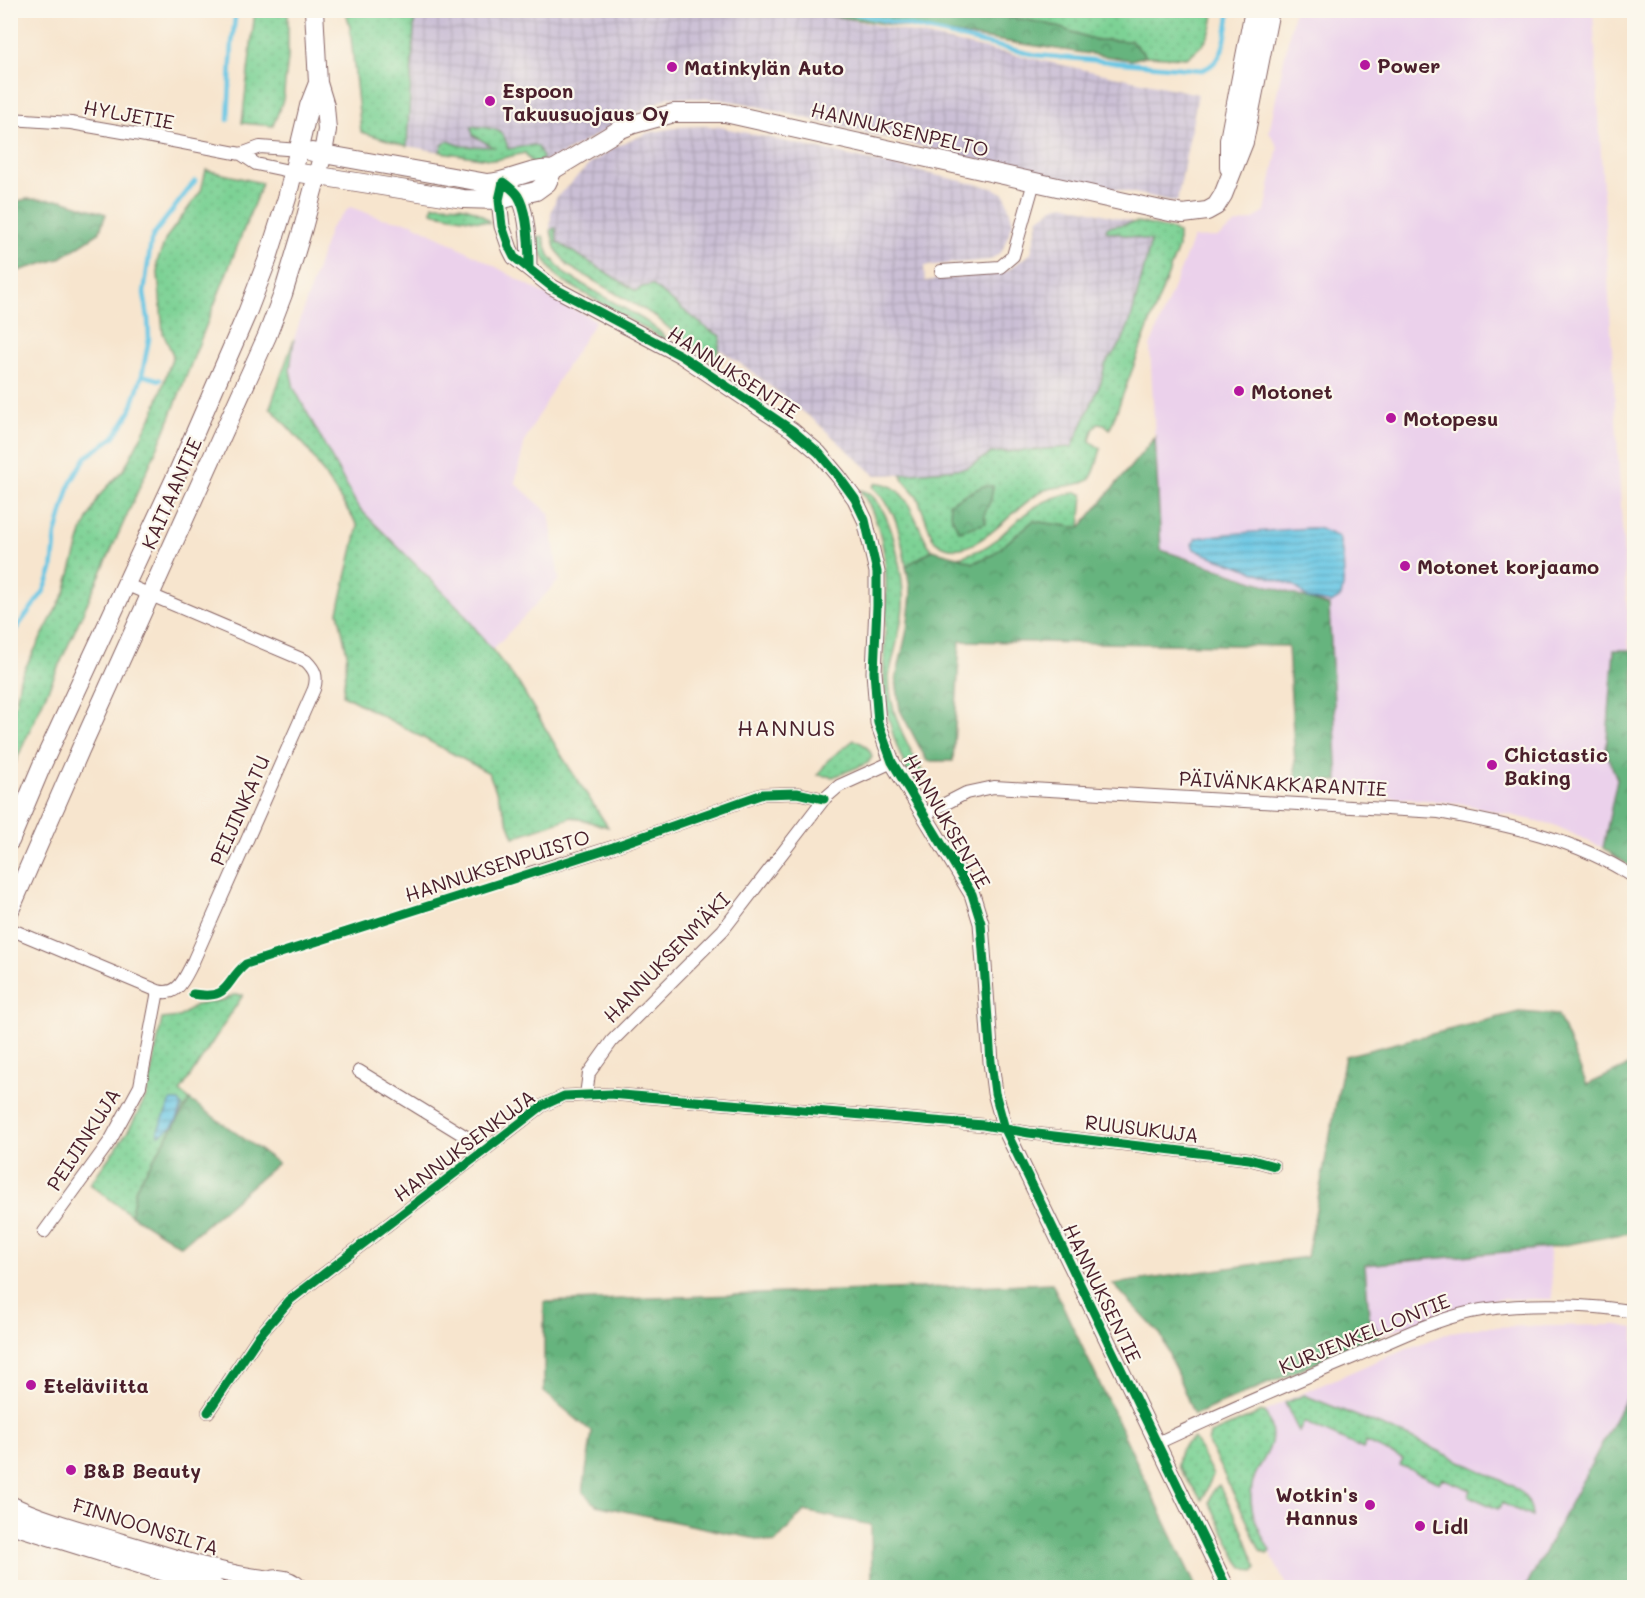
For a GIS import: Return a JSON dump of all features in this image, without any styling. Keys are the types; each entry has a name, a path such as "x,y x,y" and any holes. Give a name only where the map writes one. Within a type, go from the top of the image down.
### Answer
{"main road":[{"name":"KAITAANTIE","path":"10,910 267,336 283,294 318,174 327,130 325,106 318,83 314,10"},
{"path":"1230,178 1229,140 1254,10"},
{"name":"HANNUKSENPELTO","path":"294,172 318,174 463,199 499,200 536,190 546,183 553,170 619,130 662,116 699,112 725,113 1183,214 1207,212 1216,206 1223,195 1244,142 1270,10"},
{"name":"KAITAANTIE","path":"10,841 42,765 177,474 247,313 267,261 294,172 309,106 318,83"},
{"name":"HANNUKSENPELTO","path":"299,150 487,183 504,182 541,169 553,170"},
{"name":"FINNOONSILTA","path":"10,1505 89,1533 230,1575 265,1584 281,1579 290,1581 299,1587"},
{"name":"FINNOONSILTA","path":"10,1524 216,1587"}],"street":[{"name":"HYLJETIE","path":"10,119 71,123 241,154 256,164 294,172"},
{"name":"HYLJETIE","path":"241,154 260,147 299,150"},
{"path":"504,182 518,196 528,238 529,269"},
{"name":"HANNUKSENTIE","path":"504,182 499,200 502,226 514,257 552,287 680,355 792,430 819,453 855,499 865,520 877,572 874,672 878,723 892,762 972,894 981,923 994,1093 1005,1129 1155,1444 1227,1587"},
{"path":"941,271 1000,267 1007,263 1016,248 1034,182"},
{"name":"PEIJINKATU","path":"125,584 306,661 315,670 317,680 188,973 177,989 170,993 158,991"},
{"name":"HANNUKSENMÄKI","path":"586,1095 589,1073 612,1041 723,930 824,799 838,786 892,762"},
{"name":"PÄIVÄNKAKKARANTIE","path":"923,815 966,793 994,787 1440,812 1507,824 1561,840 1614,864 1635,877"},
{"name":"HANNUKSENPUISTO","path":"530,873 613,847 763,794 797,793 824,799"},
{"path":"10,929 158,991"},
{"name":"PEIJINKUJA","path":"44,1232 106,1147 122,1122 140,1086 158,991"},
{"path":"359,1071 486,1149"},
{"name":"HANNUKSENKUJA","path":"208,1412 259,1336 290,1300 542,1106 564,1096 610,1094 982,1125 1005,1129"},
{"name":"RUUSUKUJA","path":"1005,1129 1249,1159 1274,1166"},
{"name":"KURJENKELLONTIE","path":"1155,1444 1269,1392 1425,1327 1470,1312 1509,1307 1552,1306 1620,1309 1635,1312"}],"shaded area":[{"path":"415,11 798,11 852,20 1198,94 1177,202 968,158 744,103 716,99 669,97 563,154 532,166 525,153 495,160 407,146"},
{"path":"1294,11 1593,11 1629,650 1614,650 1606,752 1617,779 1603,848 1554,825 1460,803 1339,793 1329,606 1161,550 1150,347 1193,238 1218,237 1236,224 1252,220 1265,212 1278,147 1269,132"},
{"path":"680,127 720,127 993,188 1005,194 1013,223 1002,251 990,260 924,266 925,281 1007,271 1031,253 1039,218 1053,208 1064,204 1168,231 1139,322 1076,449 973,473 875,475 815,421 752,372 651,301 554,245 550,231 551,213 556,198 591,163 615,147 648,133"},
{"path":"350,207 381,218 412,223 596,320 558,380 525,440 515,483 549,513 559,580 492,650 460,609 358,507 294,388 290,370 294,339 330,228"},
{"path":"1549,1248 1553,1299 1499,1299 1446,1311 1380,1336 1369,1316 1365,1265"},
{"path":"1617,1325 1634,1328 1632,1387 1526,1587 1287,1587 1213,1440 1285,1401 1388,1356 1451,1332 1483,1327"}],"green space":[{"path":"1214,10 1212,26 1207,38 1187,58 1146,56 1131,41 1096,40 1048,24 977,11"},
{"path":"255,11 288,11 288,58 283,100 273,126 242,123"},
{"path":"346,11 415,11 407,146 361,132 350,28"},
{"path":"798,11 977,11 1048,24 1096,40 1131,41 1146,56 1131,60"},
{"path":"471,126 500,132 508,149 533,145 538,147 543,158 539,164 533,165 525,153 495,160 440,152 442,145 448,141 462,146 493,147 473,135"},
{"path":"206,170 262,183 164,433 11,772 11,713 16,703 20,678 65,592 82,532 99,496 124,469 154,412 173,355 163,333 157,262 166,238 201,191"},
{"path":"26,199 62,200 106,214 99,233 59,259 11,273 11,203"},
{"path":"433,205 471,209 490,223 435,213 432,212"},
{"path":"1138,222 1173,230 1178,233 1178,248 1110,429 1098,423 1093,430 1090,441 1101,449 1092,476 1082,483 1045,490 1033,497 991,533 976,542 961,548 947,547 933,539 917,496 903,480 902,474 967,468 991,453 1072,447 1101,382 1105,364 1122,342 1131,319 1151,241 1106,231 1107,227","holes":["992,486 991,499 984,515 986,523 964,495"]},
{"path":"556,228 557,242 636,291 652,285 709,330 721,336 716,355 710,359 655,316 568,266 555,248 551,230"},
{"path":"543,236 549,255 565,274 644,320 672,344 561,280 548,266 540,249 536,237"},
{"path":"294,339 290,370 294,388 358,507 460,609 519,684 608,827 572,817 514,837 489,773 343,695 347,653 338,612 358,526 307,448 270,407"},
{"path":"1155,437 1161,550 1329,606 1338,781 1296,781 1288,646 960,641 953,761 927,761 900,710 896,679 907,630 911,594 906,566 932,550 973,563 992,555 1033,521 1080,528"},
{"path":"880,483 891,486 906,500 932,550 906,566 897,523 888,505 873,487"},
{"path":"983,486 993,486 991,499 984,515 986,523 959,531 952,518 949,503"},
{"path":"860,490 871,495 880,507 888,522 899,560 903,607 889,676 895,714 922,771 922,778 916,782 911,780 902,760 886,708 885,564 881,539 873,514"},
{"path":"1077,492 1083,495 1080,528 1033,521 992,555 972,563 958,557 989,545 1037,506 1056,497"},
{"path":"1614,650 1634,650 1634,869 1603,848 1617,779 1606,752"},
{"path":"854,740 863,744 870,751 872,757 868,763 833,777 818,775 828,760"},
{"path":"233,995 243,995 180,1092 190,1100 136,1187 131,1215 90,1184 128,1131 147,1095 162,1019 179,1017 196,1005 224,1000"},
{"path":"1519,1012 1558,1015 1587,1085 1634,1063 1634,1232 1549,1248 1365,1265 1369,1316 1380,1336 1194,1415 1161,1335 1113,1284 1307,1257 1345,1056"},
{"path":"190,1100 278,1163 181,1246 131,1215 136,1187"},
{"path":"1052,1283 1196,1587 872,1587 871,1525 804,1511 775,1543 596,1505 583,1492 592,1432 544,1392 544,1302"},
{"path":"1634,1376 1634,1587 1526,1587 1632,1387"},
{"path":"1304,1395 1409,1437 1511,1485 1526,1498 1532,1517 1502,1503 1498,1509 1469,1496 1471,1490 1442,1478 1439,1483 1400,1465 1403,1459 1366,1442 1363,1449 1304,1422 1299,1432 1285,1403"},
{"path":"1265,1412 1272,1436 1270,1446 1253,1482 1251,1502 1257,1524 1270,1551 1267,1554 1260,1551 1208,1443 1210,1434"},
{"path":"1194,1438 1213,1475 1202,1500 1178,1467 1181,1450"},
{"path":"1219,1485 1241,1527 1257,1568 1254,1572 1243,1567 1238,1560 1209,1502 1213,1490"}],"water":[{"path":"1318,528 1339,537 1344,582 1341,597 1331,603 1308,599 1295,586 1202,553 1194,549 1192,544 1197,538 1226,534"},
{"path":"171,1101 179,1101 182,1106 177,1120 159,1135 158,1130"}],"waterway":[{"path":"228,120 236,10"},
{"path":"840,10 1036,55 1202,70 1216,61 1224,46 1230,10"},
{"path":"10,637 44,591 52,570 56,534 70,484 86,457 114,437 130,412 142,375 149,339 144,293 151,241 195,181"},
{"path":"142,375 160,380"}],"cycle path":[{"path":"529,269 529,261 529,252 524,211 517,194 503,182 499,200 502,226 514,257 552,287 680,355 792,430 819,453 855,499 865,520 877,572 874,672 878,723 892,762 972,894 981,923 995,1093 1005,1129 1227,1588"},
{"path":"193,994 214,995 220,992 246,964 613,847 763,794 797,793 824,799"},
{"path":"208,1412 259,1336 290,1300 542,1106 564,1096 610,1094 983,1125 1029,1133 1249,1159 1274,1166"}],"place":[{"name":"Power","path":"1365,65"},
{"name":"Matinkylän Auto","path":"672,67"},
{"name":"Espoon Takuusuojaus Oy","path":"490,101"},
{"name":"Motonet","path":"1239,391"},
{"name":"Motopesu","path":"1391,418"},
{"name":"Motonet korjaamo","path":"1405,566"},
{"name":"Chictastic Baking","path":"1492,765"},
{"name":"Eteläviitta","path":"31,1385"},
{"name":"B&B Beauty","path":"71,1470"},
{"name":"Wotkin's Hannus","path":"1370,1505"},
{"name":"Lidl","path":"1420,1526"}],"district":[{"name":"HANNUS","path":"787,727"}]}
